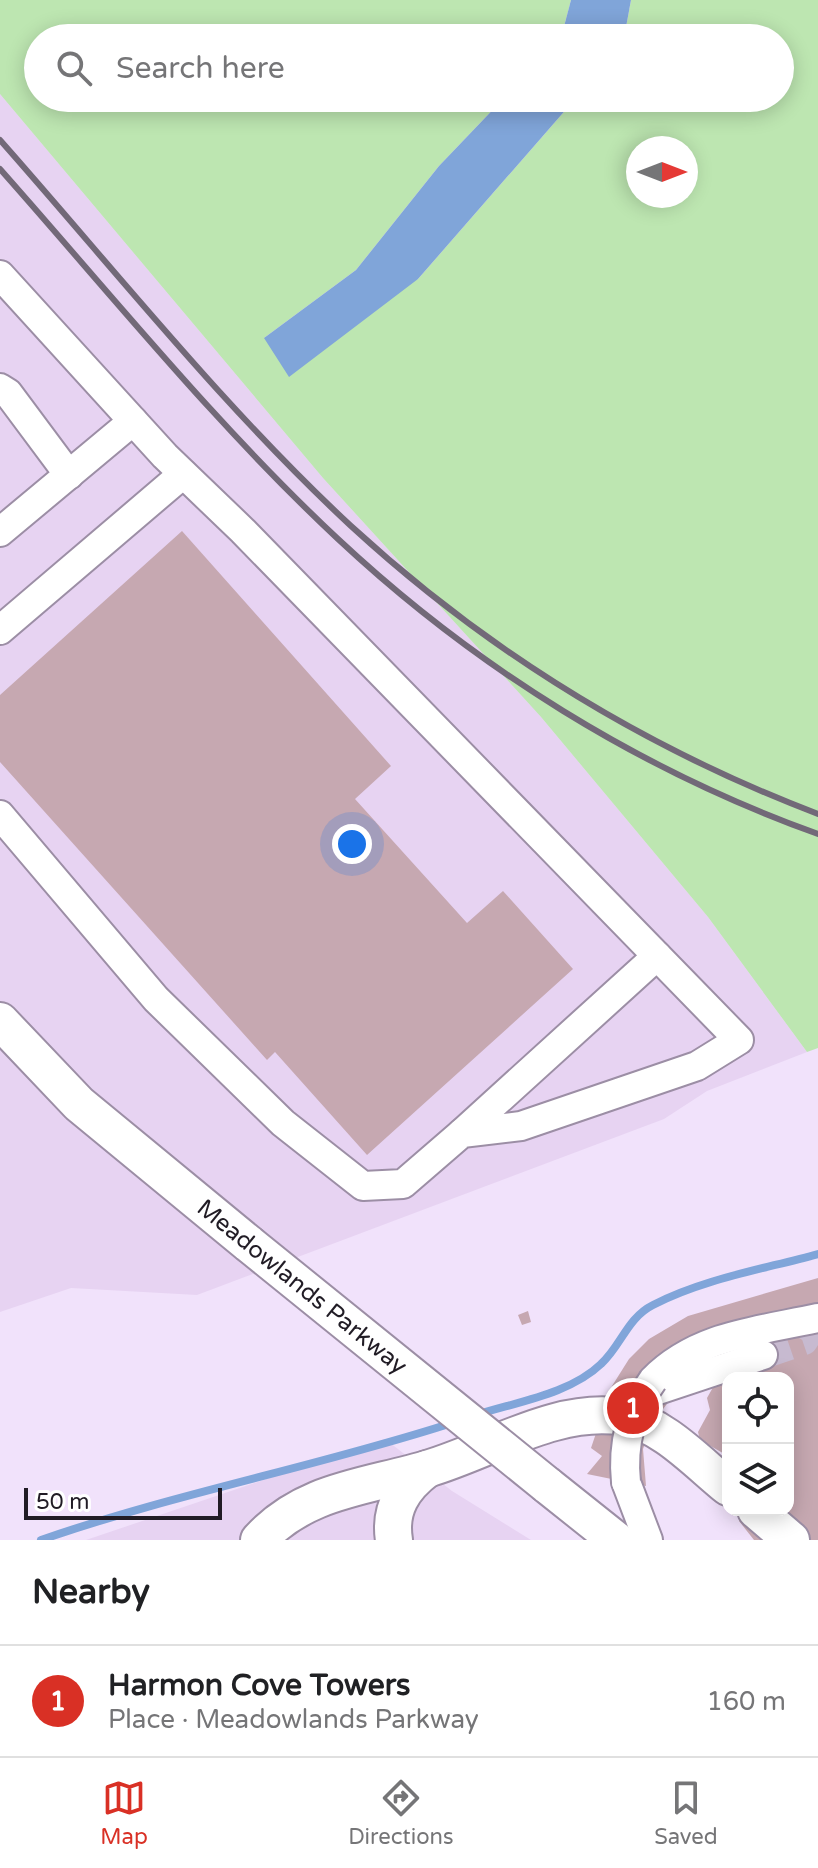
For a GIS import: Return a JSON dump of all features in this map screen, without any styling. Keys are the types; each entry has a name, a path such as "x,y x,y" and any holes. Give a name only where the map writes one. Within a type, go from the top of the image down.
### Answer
{"main road":[{"name":"Meadowlands Parkway","path":"0,1021 79,1104 616,1540"},
{"path":"259,1540 283,1518 323,1497 385,1477 427,1469 543,1427 609,1416 634,1420 656,1430 722,1482"},
{"path":"394,1540 394,1515 402,1493 427,1469"},
{"path":"763,1516 791,1540"}],"lane":[{"path":"0,275 183,474 739,1040 697,1066 521,1126 462,1133"},
{"path":"0,388 8,393 69,475"},
{"path":"0,532 133,421"},
{"path":"0,630 183,474"},
{"path":"0,815 156,999 283,1123 363,1186 403,1184 657,956"},
{"path":"648,1540 626,1482 628,1431 638,1403 660,1383 676,1359 703,1345 818,1318"},
{"path":"543,1427 660,1383 763,1355"},
{"path":"656,1430 660,1383"}],"shaded area":[{"path":"0,94 323,478 541,717 708,917 807,1052 707,1091 664,1119 197,1295 71,1288 0,1312"},
{"path":"385,1439 452,1491 531,1540 86,1540"}],"green space":[{"path":"0,0 571,0 565,24 24,24 24,112 491,112 439,166 356,270 264,338 418,279 564,112 794,112 794,24 627,24 631,0 818,0 818,1048 807,1052 708,917 541,717 323,478 0,94"}],"water":[{"path":"571,0 631,0 627,24 565,24"},
{"path":"491,112 564,112 418,279 289,377 264,338 356,270 439,166"}],"building":[{"path":"182,531 391,766 355,799 467,923 503,891 573,969 367,1155 275,1052 267,1060 0,762 0,695"},
{"path":"818,1278 818,1540 754,1540 739,1521 740,1516 794,1516 794,1372 722,1372 722,1453 700,1440 698,1432 710,1410 707,1398 721,1373 670,1400 653,1422 643,1449 646,1486 587,1474 602,1456 591,1448 612,1386 629,1359 649,1339 688,1316"},
{"path":"528,1311 531,1322 522,1325 518,1315"}],"waterway":[{"path":"476,1415 542,1396 574,1383 608,1357 637,1317 672,1296 713,1281 818,1254"},
{"path":"41,1540 143,1508 452,1423"}],"tunnel":[{"path":"763,1355 804,1341 818,1318"}],"railway":[{"path":"0,140 214,386 304,481 403,572 513,655 630,727 691,759 818,814"},
{"path":"0,169 249,451 338,539 446,631 563,711 624,747 687,779 818,834"}],"place":[{"name":"Harmon Cove Towers","path":"633,1408"}]}
